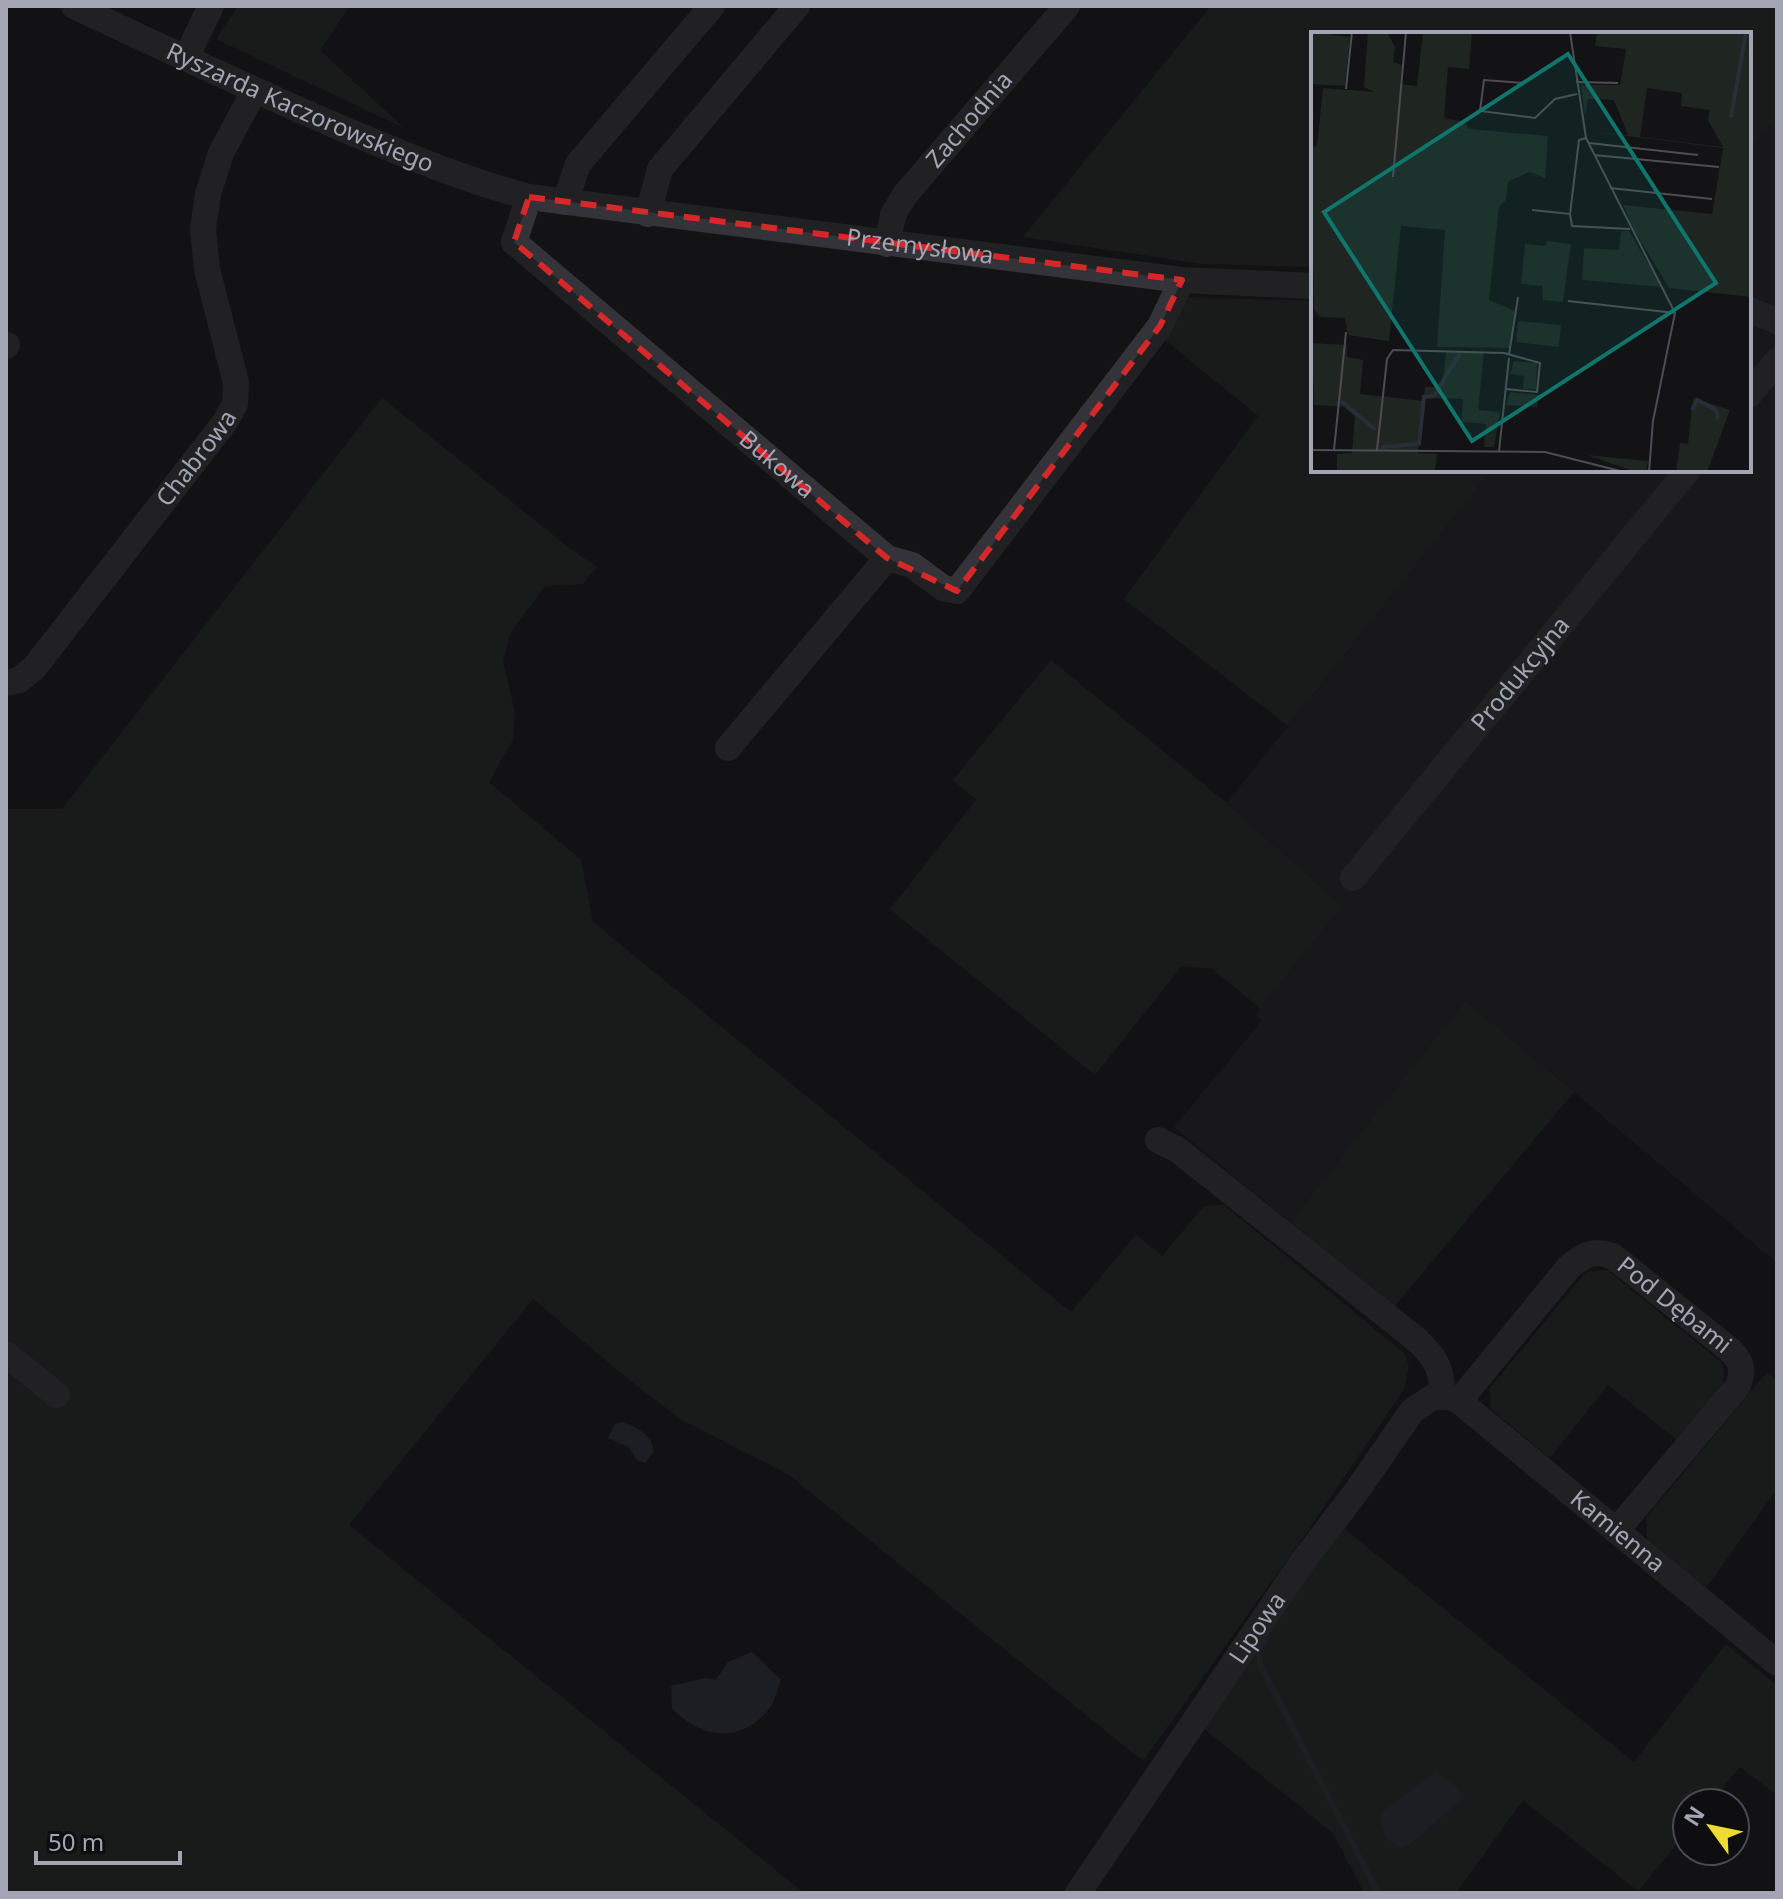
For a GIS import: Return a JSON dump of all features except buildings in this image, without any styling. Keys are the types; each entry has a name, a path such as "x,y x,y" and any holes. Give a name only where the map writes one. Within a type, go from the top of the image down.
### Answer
{"street":[{"name":"Ryszarda Kaczorowskiego","path":"74,6 254,91 423,163 481,185 529,197"},
{"path":"186,58 211,6"},
{"path":"565,202 578,164 712,6"},
{"path":"648,214 660,169 797,6"},
{"name":"Zachodnia","path":"887,244 893,215 904,196 1067,6"},
{"name":"Chabrowa","path":"6,683 19,680 34,668 225,422 235,404 236,383 207,269 203,229 208,194 221,153 254,91"},
{"name":"Przemysłowa","path":"529,197 1182,280 1311,286"},
{"name":"Bukowa","path":"529,197 514,242 887,558"},
{"path":"728,748 887,558 912,565 943,588 957,591 1160,326 1182,280"},
{"path":"1751,311 1777,321"},
{"path":"1751,393 1777,361"},
{"name":"Produkcyjna","path":"1353,878 1686,472"},
{"path":"1158,1140 1190,1158 1417,1340 1431,1353 1439,1367 1450,1398"},
{"name":"Pod Dębami","path":"1450,1398 1569,1267 1594,1252 1614,1257 1730,1350 1741,1362 1742,1370 1738,1386 1616,1531"},
{"path":"6,1354 57,1395"},
{"name":"Kamienna","path":"1450,1398 1777,1663"},
{"name":"Lipowa","path":"1078,1893 1303,1561 1412,1411 1425,1400 1450,1398"}],"highlighted area":[{"path":"529,197 1182,280 1160,326 957,591 887,558 514,242"}],"shaded area":[{"path":"238,6 350,6 320,50 404,128 216,39"},
{"path":"1211,6 1777,6 1777,117 1751,149 1751,32 1311,32 1311,267 1202,264 1023,237"},
{"path":"1777,117 1777,1263 1465,1000 1290,1222 1174,1127 1262,1021 1256,1015 1260,1008 1343,906 1227,803 1490,472 1751,472 1751,149"},
{"path":"1188,297 1311,301 1311,472 1490,472 1288,726 1124,599 1258,416 1164,339"},
{"path":"382,398 597,567 583,584 545,586 511,632 503,660 515,713 513,740 489,782 581,860 593,922 1071,1312 1136,1235 1162,1256 1204,1206 1224,1205 1404,1353 1409,1365 1404,1389 1307,1532 1143,1761 789,1475 682,1420 533,1299 349,1525 804,1893 6,1893 6,809 62,809"},
{"path":"1051,660 1227,803 1343,906 1260,1008 1212,969 1182,966 1095,1075 890,909 976,800 953,780"},
{"path":"1465,1000 1574,1092 1394,1307 1290,1222"},
{"path":"1607,1270 1723,1364 1723,1385 1678,1441 1608,1385 1550,1458 1491,1409 1489,1389 1586,1272"},
{"path":"1767,1372 1777,1381 1777,1489 1706,1588 1647,1539 1646,1518"},
{"path":"623,1422 639,1429 650,1440 654,1451 645,1463 637,1460 628,1447 608,1438 615,1424"},
{"path":"1340,1525 1634,1762 1726,1644 1777,1686 1777,1795 1740,1767 1723,1787 1671,1787 1671,1851 1638,1891 1523,1800 1456,1893 1364,1893 1334,1834 1204,1729"},
{"path":"752,1652 781,1680 771,1706 758,1720 746,1728 720,1733 695,1726 672,1708 671,1686 706,1678 716,1680 728,1662"},
{"path":"1436,1772 1458,1788 1463,1798 1402,1848 1385,1834 1382,1812"}],"waterway":[{"path":"1267,1637 1259,1650 1260,1664 1378,1893"}]}
